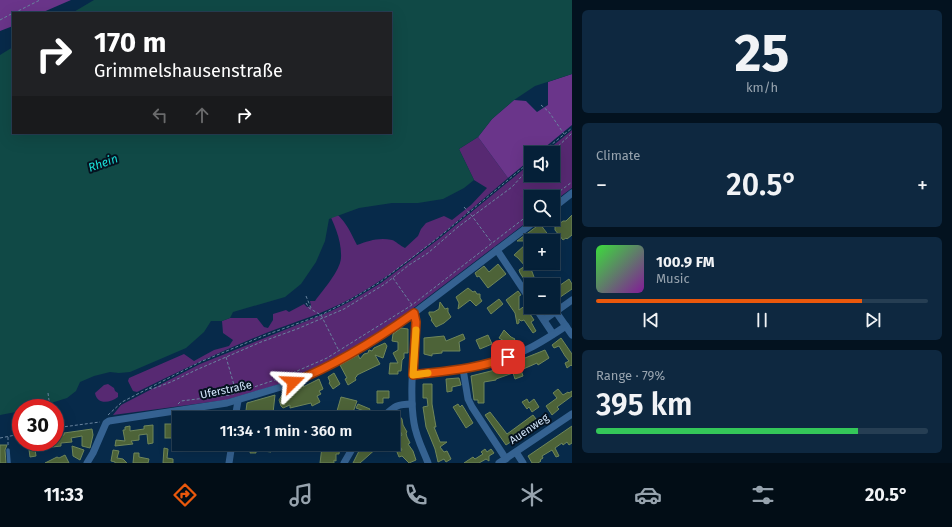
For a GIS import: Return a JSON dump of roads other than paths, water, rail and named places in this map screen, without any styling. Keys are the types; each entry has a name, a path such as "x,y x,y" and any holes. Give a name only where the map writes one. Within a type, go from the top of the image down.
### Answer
{"street":[{"path":"560,202 572,193"},
{"name":"Uferstraße","path":"87,463 93,453 106,420 238,400 281,387 315,373 344,358 376,339 414,313 529,226"},
{"path":"497,250 524,290"},
{"path":"560,309 572,300"},
{"path":"414,313 416,322 412,404 416,430 428,463"},
{"path":"540,314 553,334"},
{"path":"544,320 553,314"},
{"path":"557,314 572,335"},
{"path":"413,375 463,369 505,359 534,346 566,326"},
{"path":"463,369 468,399 506,459"},
{"path":"237,411 238,400"},
{"path":"390,411 400,404 412,404"},
{"name":"Auenweg","path":"499,463 572,414"},
{"path":"229,463 231,451"},
{"path":"344,463 351,451"},
{"path":"516,452 523,463"}],"lane":[{"path":"8,450 8,463"}],"water":[{"name":"Rhein","path":"94,0 572,0 572,74 535,86 514,100 492,119 478,137 459,149 474,180 464,188 443,199 418,203 392,203 359,208 329,219 325,241 316,262 301,284 285,297 233,312 230,318 222,321 211,321 204,332 186,348 130,372 110,372 94,376 80,382 76,391 67,398 12,399 12,413 0,415 0,55 12,48 12,134 392,134 392,12 74,12"}]}
